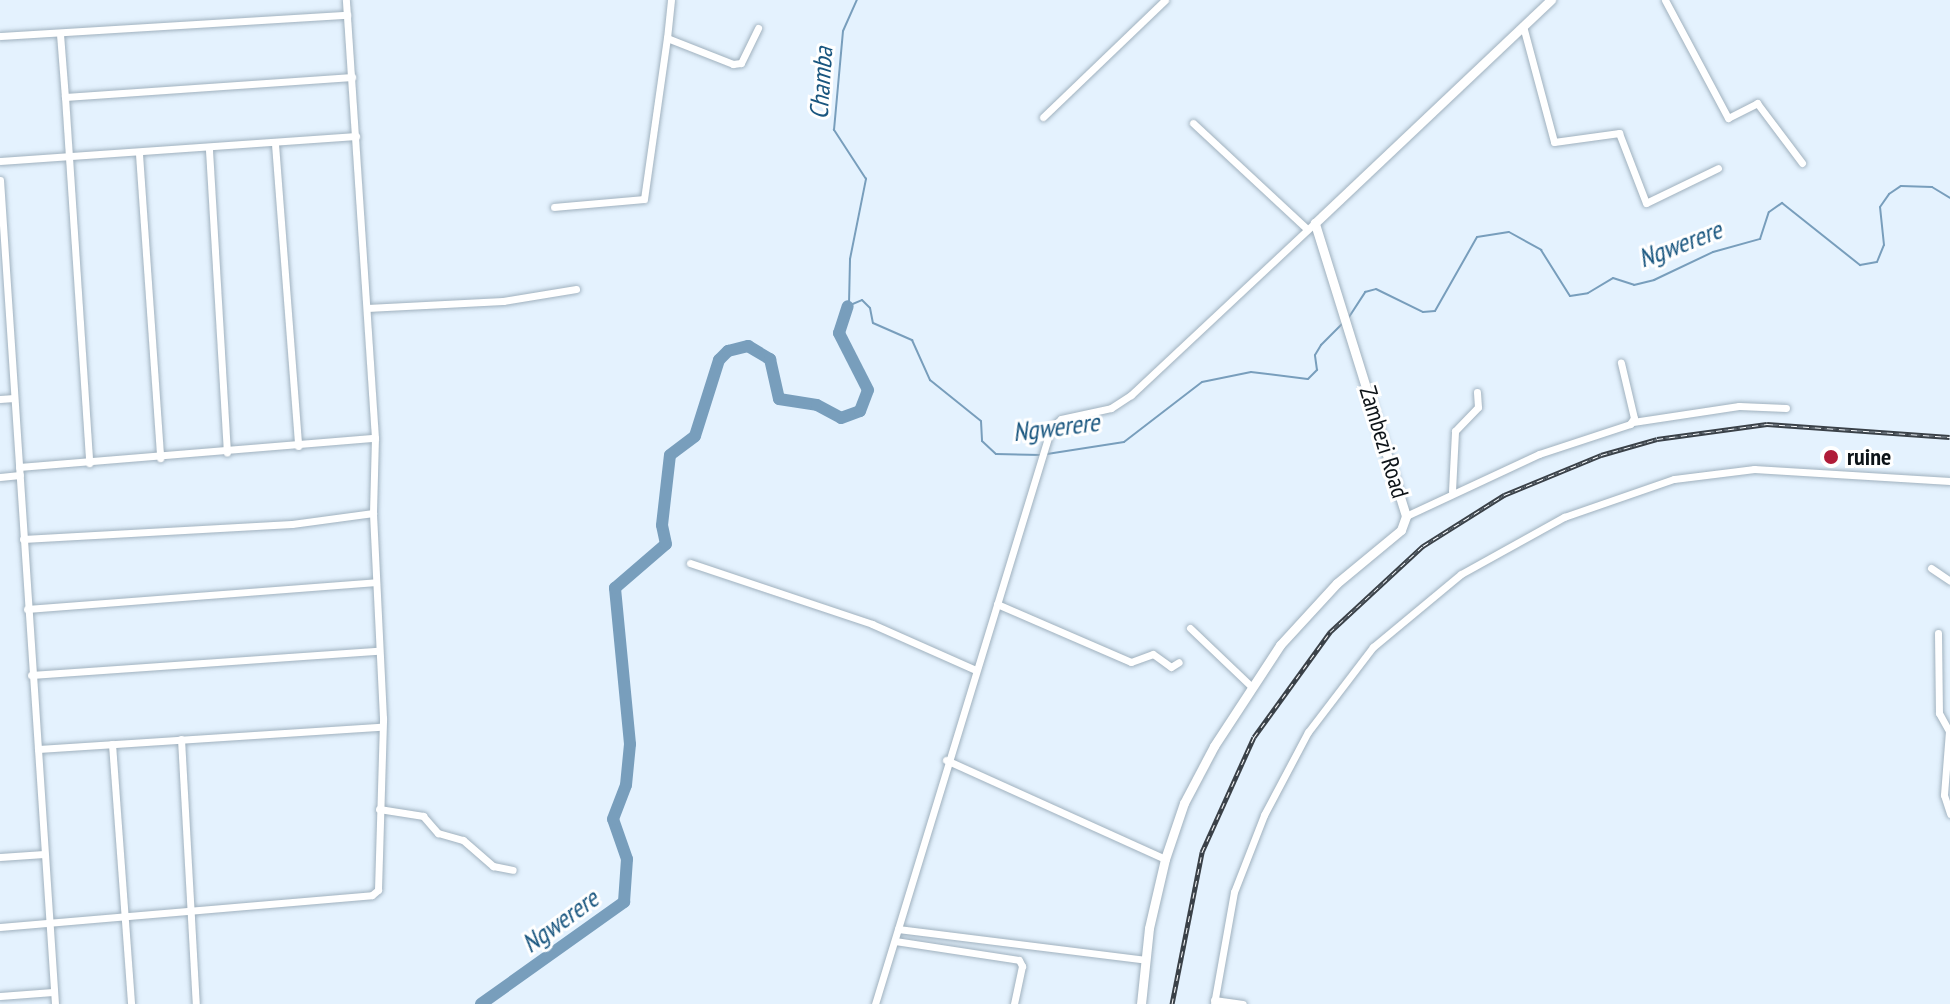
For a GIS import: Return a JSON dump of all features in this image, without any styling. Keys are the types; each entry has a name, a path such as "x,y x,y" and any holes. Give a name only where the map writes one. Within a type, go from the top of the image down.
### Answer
{"main road":[{"path":"1311,226 1551,0"},
{"name":"Zambezi Road","path":"1141,1004 1165,859 1184,803 1251,686 1300,620 1401,530 1406,516 1345,312 1311,226"}],"street":[{"path":"0,927 372,895 379,884 381,727 373,513 375,438 346,0"},
{"path":"554,207 644,199 671,0"},
{"path":"1043,117 1165,0"},
{"path":"1665,0 1728,118 1757,103 1802,163"},
{"path":"0,36 347,15"},
{"path":"1523,26 1554,142 1619,133 1646,203 1718,168"},
{"path":"667,38 738,65 758,28"},
{"path":"60,34 71,158 89,463"},
{"path":"65,97 352,77"},
{"path":"875,1004 946,760 1046,440 1056,422 1111,408 1131,395 1311,226 1193,123"},
{"path":"0,161 209,150 356,136"},
{"path":"275,144 298,446"},
{"path":"209,150 227,452"},
{"path":"139,154 160,458"},
{"path":"0,180 4,329 20,471 55,1004"},
{"path":"367,308 503,301 576,289"},
{"path":"1621,363 1633,422"},
{"path":"1452,491 1455,431 1478,407 1477,392"},
{"path":"0,399 14,398"},
{"path":"1406,516 1452,491 1573,440 1633,422 1739,406 1786,408"},
{"path":"0,477 20,471 89,463 375,438"},
{"path":"1243,1004 1214,1002 1234,892 1264,815 1308,732 1373,647 1461,574 1564,517 1674,479 1767,469 1950,481"},
{"path":"23,539 292,524 373,513"},
{"path":"690,563 872,624 976,670"},
{"path":"1931,568 1950,581"},
{"path":"27,609 376,582"},
{"path":"997,604 1037,617 1131,662 1153,654 1171,667 1179,662"},
{"path":"1190,628 1251,686"},
{"path":"1938,633 1937,698 1949,731 1944,795 1950,814"},
{"path":"31,675 378,651"},
{"path":"38,749 381,727"},
{"path":"181,739 196,1004"},
{"path":"112,744 131,1004"},
{"path":"946,760 1165,859"},
{"path":"379,809 423,816 438,833 463,840 493,866 513,870"},
{"path":"0,857 44,854"},
{"path":"898,929 1146,960"},
{"path":"895,941 1019,960 1022,966 1014,1004"},
{"path":"0,996 53,992"}],"waterway":[{"name":"Chamba","path":"849,304 850,259 866,179 834,130 843,31 857,0"},
{"name":"Ngwerere","path":"1349,317 1365,292 1376,289 1423,312 1435,311 1477,237 1509,232 1541,250 1570,296 1588,293 1613,278 1634,285 1654,280 1713,252 1760,239 1769,212 1782,203 1860,265 1877,262 1884,245 1880,207 1889,194 1901,186 1932,187 1950,198"},
{"name":"Ngwerere","path":"848,306 862,300 870,308 873,323 912,340 930,380 981,421 982,441 996,454 1041,455"},
{"name":"Ngwerere","path":"481,1004 624,902 627,859 613,819 626,785 630,744 615,588 666,544 662,525 670,455 695,436 719,360 728,351 748,346 770,359 779,399 817,405 841,418 860,411 868,390 839,333 848,306"},
{"name":"Ngwerere","path":"1047,454 1124,442 1202,382 1251,372 1308,379 1317,370 1315,355 1321,345 1342,324"}],"railway":[{"path":"1172,1004 1202,852 1254,737 1330,632 1423,546 1504,495 1601,455 1657,439 1767,424 1950,437"}],"place":[{"name":"ruine","path":"1831,457"}]}
